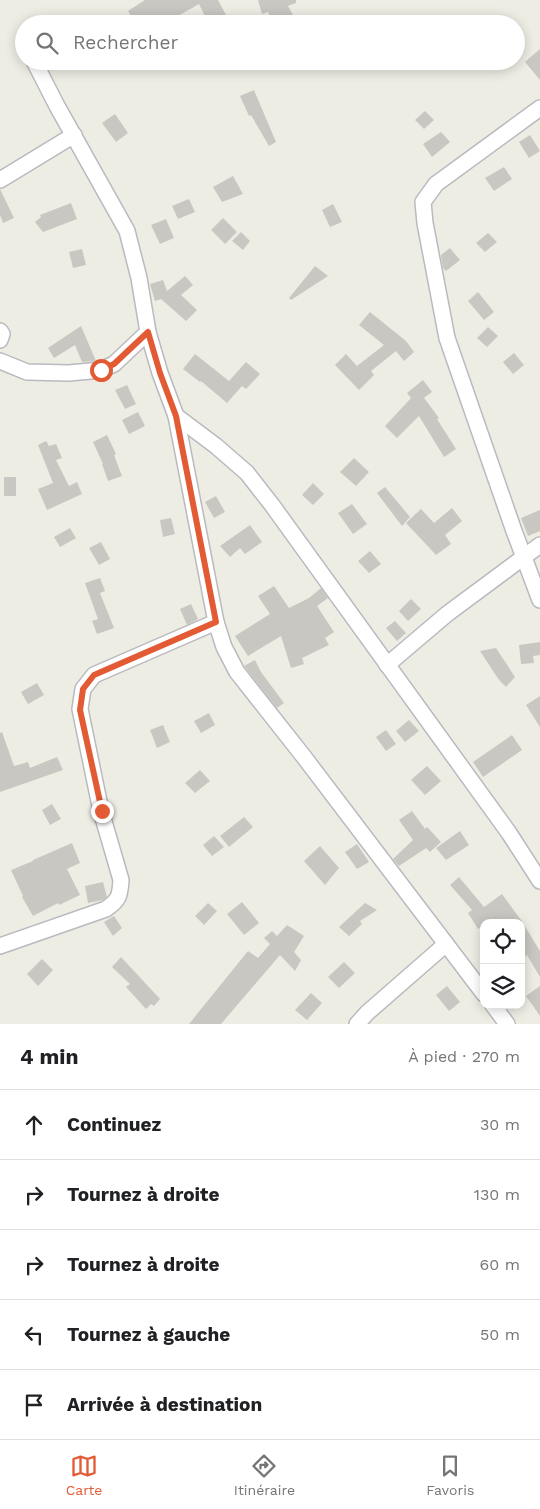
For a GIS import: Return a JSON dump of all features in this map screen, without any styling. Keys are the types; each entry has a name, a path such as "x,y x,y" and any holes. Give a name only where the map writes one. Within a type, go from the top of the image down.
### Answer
{"street":[{"path":"39,70 127,231 139,278 148,332 160,373 176,416 216,622 224,647 237,672 480,989"},
{"path":"540,108 436,184 424,202 424,223 447,338 540,600"},
{"path":"0,180 74,135"},
{"path":"0,331 2,334 0,340"},
{"path":"0,361 27,372 69,373 101,370 114,364 148,332"},
{"path":"176,416 216,446 247,473 503,826 540,881"},
{"path":"387,665 447,614 540,545"},
{"path":"0,946 106,909 116,902 120,890 121,880 102,811 80,710 83,689 94,675 216,622"},
{"path":"357,1024 446,944"},
{"path":"495,1009 507,1024"}],"building":[{"path":"145,0 218,0 226,15 204,15 199,4 180,15 130,15 128,11"},
{"path":"258,0 296,0 296,3 288,6 293,15 270,15 268,12 262,14"},
{"path":"540,49 540,80 525,62"},
{"path":"254,90 276,142 269,146 251,115 249,116 240,96"},
{"path":"425,111 434,120 424,129 415,120"},
{"path":"115,114 128,133 116,142 102,123"},
{"path":"441,132 450,142 432,157 423,144"},
{"path":"530,135 540,151 529,158 519,142"},
{"path":"504,167 512,179 494,191 485,178"},
{"path":"233,176 243,194 222,202 213,187"},
{"path":"0,189 14,218 3,223 0,215"},
{"path":"189,199 195,212 178,219 172,206"},
{"path":"71,203 77,219 43,232 35,222 41,217 40,215"},
{"path":"333,204 342,222 330,227 322,210"},
{"path":"223,218 237,232 225,244 211,230"},
{"path":"166,219 174,238 160,244 151,225"},
{"path":"241,232 250,241 243,250 232,241"},
{"path":"488,233 497,242 485,252 476,243"},
{"path":"450,248 460,260 446,271 443,268 441,255"},
{"path":"82,249 86,265 73,268 69,252"},
{"path":"315,266 328,276 291,300 289,298"},
{"path":"185,276 193,285 181,295 197,310 186,321 161,299 155,301 150,284 163,280 167,291"},
{"path":"478,292 494,312 484,320 468,301"},
{"path":"370,312 406,341 414,352 404,361 396,351 371,371 374,375 359,390 335,365 346,354 357,366 384,345 359,325"},
{"path":"81,326 96,361 82,362 75,345 54,358 48,348"},
{"path":"488,327 498,336 487,347 477,338"},
{"path":"514,353 524,365 513,374 503,362"},
{"path":"195,354 229,381 246,362 260,374 246,389 242,386 227,403 201,381 183,369"},
{"path":"423,380 432,392 424,398 439,418 437,419 456,449 444,457 419,416 397,438 385,426 411,398 407,393"},
{"path":"127,385 136,404 125,409 115,390"},
{"path":"138,412 145,426 129,434 122,420"},
{"path":"107,435 116,454 114,455 122,476 108,481 93,442"},
{"path":"46,441 49,446 56,444 62,458 56,460 69,486 77,482 82,494 47,510 38,489 53,483 38,445"},
{"path":"354,458 369,472 356,486 340,472"},
{"path":"4,477 16,477 16,496 4,496"},
{"path":"313,483 324,494 313,505 302,495"},
{"path":"385,487 410,517 402,526 377,493"},
{"path":"216,496 225,512 214,518 205,502"},
{"path":"352,504 367,524 353,534 338,513"},
{"path":"452,508 462,521 445,535 451,544 436,555 406,523 421,509 434,523"},
{"path":"540,510 540,531 528,536 521,518"},
{"path":"171,518 175,534 163,537 160,520"},
{"path":"250,525 262,542 245,554 240,548 230,557 220,546"},
{"path":"70,528 76,538 60,547 54,537"},
{"path":"101,542 110,559 99,565 89,548"},
{"path":"370,551 381,564 369,573 358,561"},
{"path":"100,578 105,591 100,593 114,628 97,634 92,621 98,619 85,583"},
{"path":"274,586 289,608 309,598 321,588 328,598 317,606 334,632 325,638 329,645 302,658 304,664 291,668 281,636 248,656 235,636 270,614 258,596"},
{"path":"411,599 421,609 408,621 399,611"},
{"path":"191,604 198,619 187,625 180,609"},
{"path":"395,621 406,633 397,641 386,628"},
{"path":"540,642 540,655 533,656 534,663 521,664 519,645"},
{"path":"496,648 515,677 506,687 499,680 480,651"},
{"path":"255,660 261,672 284,703 277,708 244,666"},
{"path":"37,683 44,695 28,704 21,692"},
{"path":"540,696 540,727 526,705"},
{"path":"209,713 215,725 201,733 194,721"},
{"path":"409,720 419,731 405,742 396,731"},
{"path":"163,725 170,742 157,748 150,730"},
{"path":"386,730 396,744 386,751 376,737"},
{"path":"2,732 14,766 28,762 30,768 57,757 63,770 0,792 0,733"},
{"path":"512,735 522,750 483,777 473,762"},
{"path":"427,766 441,781 425,795 411,780"},
{"path":"200,770 210,781 195,793 185,783"},
{"path":"52,804 61,819 50,825 42,810"},
{"path":"412,811 425,829 427,827 441,842 430,852 426,848 399,866 393,859 413,840 399,820"},
{"path":"244,817 253,827 229,847 220,836"},
{"path":"460,831 469,845 446,860 436,848"},
{"path":"214,836 224,847 212,856 203,845"},
{"path":"72,843 80,863 67,869 80,895 59,905 58,903 33,916 22,897 11,870"},
{"path":"357,844 369,862 357,869 345,852"},
{"path":"320,846 339,868 325,885 304,861"},
{"path":"459,877 484,907 502,894 520,919 480,919 480,928 478,929 468,913 472,910 450,885"},
{"path":"103,882 107,897 103,900 88,903 85,886"},
{"path":"242,902 259,923 244,935 227,914"},
{"path":"208,903 217,911 204,925 195,916"},
{"path":"365,903 377,910 360,921 362,924 349,936 339,927"},
{"path":"114,916 122,928 113,936 104,922"},
{"path":"287,925 304,936 294,952 301,960 295,971 280,955 221,1024 189,1024 248,951 258,958 270,944 264,938 272,931 277,936"},
{"path":"525,927 540,951 540,977 527,955 525,957"},
{"path":"121,957 160,999 154,1006 151,1004 146,1009 126,987 130,984 112,967"},
{"path":"42,959 53,970 38,986 27,974"},
{"path":"344,962 355,973 339,988 328,977"},
{"path":"447,986 460,1002 449,1011 436,995"},
{"path":"540,986 540,1016 526,996"},
{"path":"311,993 322,1003 307,1020 295,1010"}],"route":[{"path":"101,370 114,364 148,332 160,373 176,416 216,622 94,675 83,689 80,710 102,811"}]}
